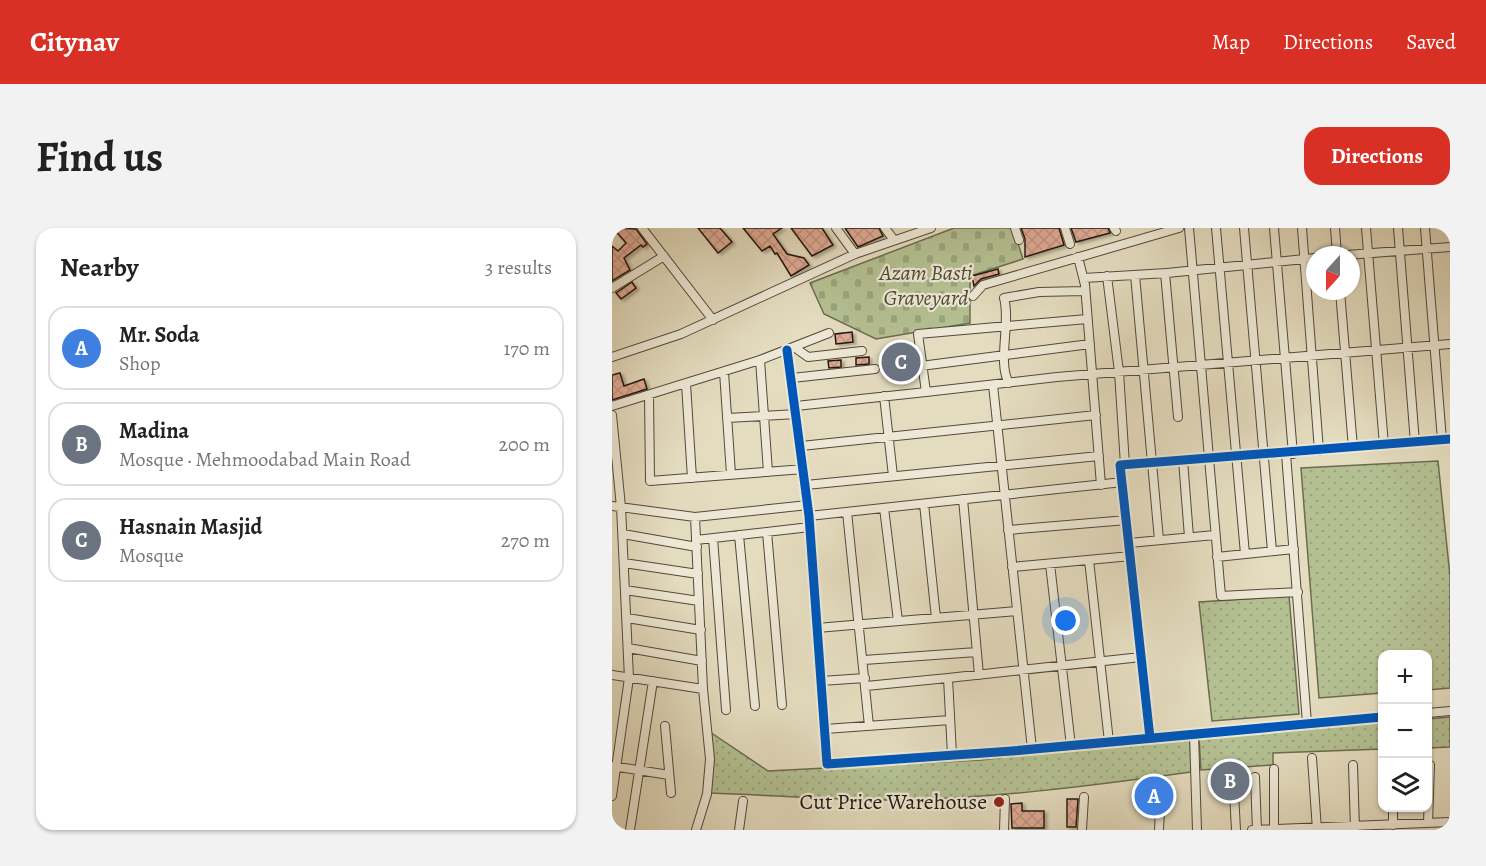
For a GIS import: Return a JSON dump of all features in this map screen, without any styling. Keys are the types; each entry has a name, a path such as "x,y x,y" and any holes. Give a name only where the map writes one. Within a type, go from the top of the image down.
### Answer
{"street":[{"path":"642,228 713,320"},
{"path":"836,228 855,254"},
{"path":"885,228 894,240"},
{"path":"612,357 681,334 855,254 931,228"},
{"path":"1015,228 1019,240"},
{"path":"1065,228 1070,244"},
{"path":"973,296 982,285 1179,228"},
{"path":"1189,228 1221,596 1298,592"},
{"path":"1216,228 1245,554"},
{"path":"1244,228 1266,453 1272,551"},
{"path":"1274,228 1285,358 1294,549 1307,723"},
{"path":"1302,228 1319,452"},
{"path":"1335,228 1336,246"},
{"path":"1365,228 1384,446"},
{"path":"1398,228 1415,443"},
{"path":"1150,738 1120,465 1266,453 1319,452 1446,440 1425,228"},
{"path":"1360,254 1450,247"},
{"path":"612,288 664,255"},
{"path":"1078,257 1084,278 1101,485"},
{"path":"1084,278 1193,271 1305,259"},
{"path":"1165,273 1178,417"},
{"path":"1135,275 1159,540"},
{"path":"1107,276 1119,372 1125,465"},
{"path":"1009,383 1006,378 1005,298 1039,292 1085,291"},
{"path":"1341,300 1353,448"},
{"path":"926,392 918,334 1087,319"},
{"path":"612,406 760,360 829,333"},
{"path":"921,366 1090,344"},
{"path":"728,418 764,415 884,396 1093,374 1450,344"},
{"path":"791,348 808,357 862,351"},
{"path":"791,348 792,378 810,527 827,765 1071,746 1378,717"},
{"path":"760,360 768,472"},
{"path":"792,378 875,369"},
{"path":"724,372 731,474"},
{"path":"686,384 692,478"},
{"path":"993,385 1032,749"},
{"path":"649,396 650,481 804,469"},
{"path":"884,396 893,476"},
{"path":"612,415 615,474 623,534 629,678 614,766 612,796"},
{"path":"801,446 1096,415"},
{"path":"806,485 1099,456"},
{"path":"1183,460 1190,537"},
{"path":"809,516 1123,482"},
{"path":"963,499 980,675"},
{"path":"924,504 936,618"},
{"path":"612,506 695,517 808,505"},
{"path":"884,508 898,621"},
{"path":"847,512 861,624 869,726"},
{"path":"695,517 703,689 710,759 707,794 696,830"},
{"path":"1008,531 1127,520"},
{"path":"623,534 696,543 713,538 810,527"},
{"path":"766,532 782,705"},
{"path":"739,535 755,706"},
{"path":"1129,543 1215,535"},
{"path":"713,538 726,710"},
{"path":"1217,556 1294,549"},
{"path":"1012,567 1131,556"},
{"path":"1089,560 1109,742"},
{"path":"624,563 698,574"},
{"path":"1050,564 1071,746"},
{"path":"625,590 699,602"},
{"path":"818,628 1017,611"},
{"path":"627,618 701,630"},
{"path":"628,648 702,661"},
{"path":"864,660 977,652"},
{"path":"821,681 866,682 948,678 1141,657"},
{"path":"612,675 703,689"},
{"path":"948,678 952,756"},
{"path":"630,830 653,681"},
{"path":"1432,713 1450,711"},
{"path":"825,729 950,720"},
{"path":"665,726 671,793"},
{"path":"1194,734 1197,830"},
{"path":"1312,758 1317,829"},
{"path":"1353,765 1355,828"},
{"path":"614,766 669,775"},
{"path":"1274,769 1274,830"},
{"path":"1255,777 1257,830"},
{"path":"1160,830 1161,788"},
{"path":"1234,793 1236,830"},
{"path":"1083,830 1084,797"},
{"path":"1004,830 1005,799"},
{"path":"740,830 743,801"},
{"path":"1428,812 1428,823"},
{"path":"1252,830 1409,827 1428,823 1439,826 1450,822"}],"green space":[{"name":"Azam Basti Graveyard","path":"954,228 1013,228 1023,259 970,276 970,323 876,339 824,314 810,283"},
{"path":"1438,461 1450,576 1450,688 1432,690 1432,650 1378,650 1378,693 1319,698 1301,468"},
{"path":"1289,596 1299,714 1212,721 1199,602"},
{"path":"1450,717 1450,747 1432,748 1432,719"},
{"path":"1378,722 1378,749 1273,753 1273,765 1201,770 1199,738"},
{"path":"710,732 768,771 981,760 1190,736 1191,772 1040,791 926,799 844,799 711,793"}],"building":[{"path":"613,228 636,229 647,244 643,247 641,245 624,258 630,270 612,281 612,246 618,251 626,243"},
{"path":"698,228 720,228 732,242 718,253"},
{"path":"743,228 782,228 773,234 787,254 804,258 809,265 791,276 770,246 762,251"},
{"path":"791,228 822,228 833,245 812,256"},
{"path":"845,228 879,228 883,236 858,247"},
{"path":"1021,228 1059,228 1064,245 1025,257 1025,239"},
{"path":"1071,228 1108,228 1110,233 1076,242"},
{"path":"998,269 999,274 981,279 974,286 972,276"},
{"path":"632,282 636,288 621,299 616,293"},
{"path":"852,332 853,342 836,344 835,334"},
{"path":"899,346 915,361 900,378 883,364"},
{"path":"869,357 869,364 856,365 856,358"},
{"path":"841,360 841,367 829,368 828,361"},
{"path":"620,373 624,386 644,379 647,389 612,400 612,375"},
{"path":"1067,799 1078,799 1076,827 1067,827"},
{"path":"1022,803 1022,811 1044,811 1044,828 1012,828 1011,804"}],"cycle path":[{"path":"787,350 809,516 827,764 1012,751 1378,717"},
{"path":"1150,738 1120,465 1450,439"}],"place":[{"name":"Hasnain Masjid","path":"901,362"},
{"name":"Madina","path":"1230,781"},
{"name":"Mr. Soda","path":"1154,796"},
{"name":"Cut Price Warehouse","path":"999,802"}]}
